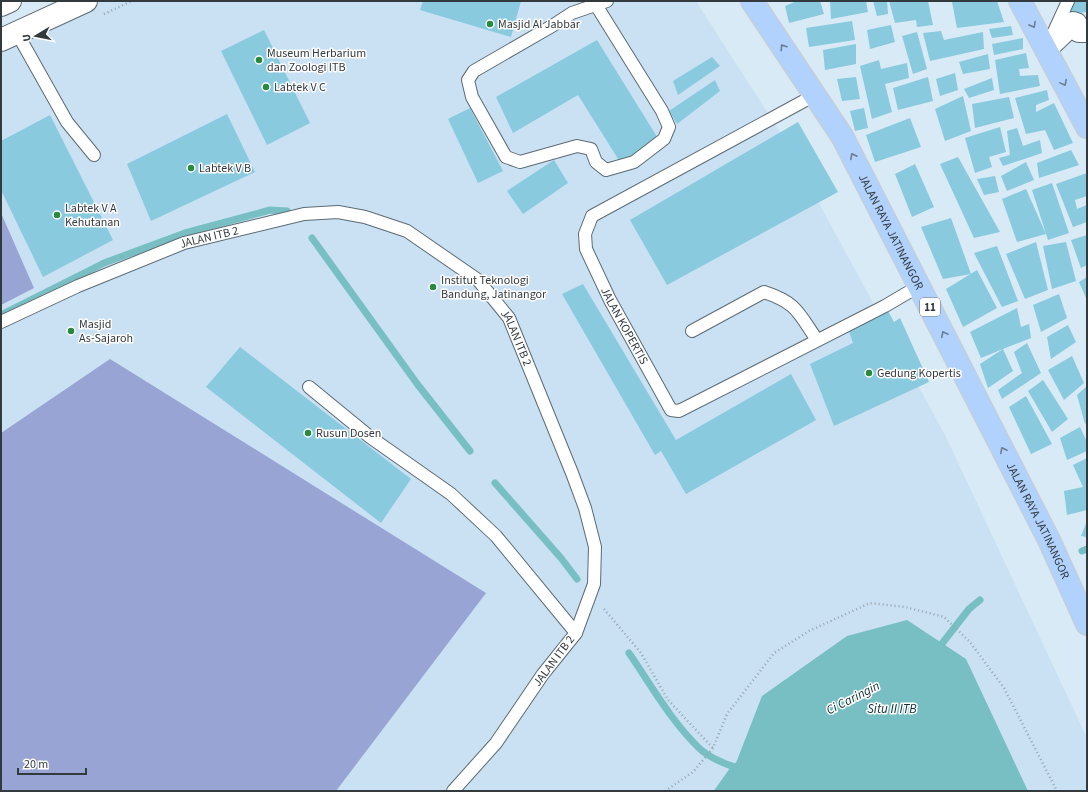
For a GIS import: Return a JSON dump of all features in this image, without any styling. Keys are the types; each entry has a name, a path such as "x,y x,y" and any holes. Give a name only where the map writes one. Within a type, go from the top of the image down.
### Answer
{"highway":[{"name":"JALAN RAYA JATINANGOR","path":"752,1 842,136 1050,540 1087,624"},
{"path":"1020,1 1087,127"}],"main road":[{"path":"1,5 10,1"},
{"path":"9,37 86,1"},
{"path":"1046,49 1073,23 1076,24 1078,31 1087,31"}],"lane":[{"path":"1046,49 1068,1"},
{"path":"601,3 662,111 669,127 664,140 634,162 606,170 596,162 591,149 577,146 520,162 506,158 472,97 468,80 474,71 572,13 601,3"},
{"path":"9,37 67,122 94,155"},
{"name":"JALAN KOPERTIS","path":"815,95 592,216 584,234 586,249 610,300 671,410 679,411 688,408 885,306 919,286"},
{"name":"JALAN ITB 2","path":"1,322 78,286 184,243 304,214 338,212 365,217 407,231 478,280 509,318 585,508 595,547 594,584 576,632 543,674 496,743 453,791"},
{"path":"692,331 764,292 783,298 794,306 817,340"},
{"path":"309,387 370,437 451,494 496,536 576,632"}],"path":[{"path":"590,593 641,653 668,700 712,748"},
{"path":"665,791 693,772 704,759 712,748 727,714 774,653 808,630 870,603 905,607 944,617 966,638 1004,688 1057,791"}],"shaded area":[{"name":"Institut Teknologi Bandung, Jatinangor","path":"98,1 696,1 783,137 946,437 1087,738 1087,791 1,791 1,49"},
{"path":"1,213 34,288 1,305"},
{"path":"110,359 486,593 336,791 1,791 1,433"}],"water":[{"name":"Situ II ITB","path":"907,620 966,659 1028,791 713,791 729,781 762,696 847,636"}],"building":[{"name":"Masjid Al Jabbar","path":"423,1 521,1 511,37 420,10"},
{"path":"797,1 820,1 824,14 789,23 785,6"},
{"path":"830,1 866,1 868,12 831,19"},
{"path":"873,1 887,1 888,14 877,16"},
{"path":"889,1 928,1 933,25 917,27 916,20 895,23"},
{"path":"997,1 1004,22 957,28 952,2"},
{"path":"1087,1 1087,12 1069,14 1067,2"},
{"path":"852,21 855,40 809,47 806,28"},
{"path":"891,25 895,42 870,49 867,30"},
{"path":"1011,26 1013,35 992,38 989,29"},
{"name":"Labtek V C","path":"264,30 310,123 267,145 221,51"},
{"path":"941,31 944,40 983,32 984,49 930,61 923,33"},
{"path":"917,32 927,69 913,74 902,36"},
{"path":"1023,38 1023,49 994,55 992,44"},
{"path":"597,40 659,140 620,162 578,95 513,133 496,97"},
{"path":"856,44 856,64 825,70 823,50"},
{"path":"1026,53 1029,68 1019,69 1020,76 1038,75 1040,86 1000,94 995,60"},
{"path":"988,54 990,69 963,74 959,62"},
{"path":"712,57 720,66 678,95 673,81"},
{"path":"879,60 881,69 907,63 909,78 885,84 892,112 872,119 860,66"},
{"path":"955,73 958,90 940,96 936,79"},
{"path":"856,77 860,99 842,101 837,79"},
{"path":"928,77 933,101 898,110 893,88"},
{"path":"992,78 994,90 969,98 964,89"},
{"path":"715,80 720,91 677,124 669,111"},
{"path":"1047,90 1049,100 1036,105 1036,112 1054,103 1073,143 1054,150 1045,130 1026,134 1015,98"},
{"path":"963,96 971,131 945,141 935,109"},
{"path":"1009,97 1014,118 975,128 972,104"},
{"path":"470,108 503,171 478,183 448,119"},
{"path":"864,108 868,128 855,131 850,111"},
{"name":"Labtek V B","path":"227,114 255,172 151,221 127,164"},
{"name":"Labtek V A Kehutanan","path":"50,115 113,240 43,277 1,190 1,141"},
{"path":"910,118 921,147 875,162 866,135"},
{"path":"798,122 838,192 667,285 630,220"},
{"path":"1000,127 1006,152 989,157 992,167 975,173 965,138"},
{"path":"1017,128 1023,146 1040,140 1042,153 1003,166 999,158 1010,155 1007,131"},
{"path":"1071,150 1079,165 1039,178 1037,163"},
{"path":"958,157 1000,232 974,238 940,164"},
{"path":"554,160 568,183 523,214 507,191"},
{"path":"1026,162 1034,180 1007,191 1001,176"},
{"path":"915,164 934,207 912,217 895,174"},
{"path":"1087,173 1087,196 1075,200 1077,209 1087,205 1087,222 1073,227 1056,184"},
{"path":"995,176 999,192 984,195 977,179"},
{"path":"1052,183 1069,233 1048,240 1032,190"},
{"path":"1026,189 1046,234 1017,242 1002,199"},
{"path":"951,218 971,274 943,279 921,227"},
{"path":"1087,235 1087,265 1081,268 1071,240"},
{"path":"1036,242 1048,290 1025,299 1006,254"},
{"path":"1066,242 1076,281 1052,289 1043,246"},
{"path":"997,246 1018,301 1002,307 974,253"},
{"path":"977,270 997,308 963,327 946,289"},
{"path":"1087,277 1087,300 1079,282"},
{"path":"583,284 676,440 791,374 816,420 686,494 661,451 655,455 562,294"},
{"path":"1059,294 1067,318 1041,332 1033,305"},
{"path":"1017,308 1021,327 1029,324 1031,338 981,358 970,332"},
{"name":"Gedung Kopertis","path":"888,311 894,322 900,318 929,382 834,426 810,364 853,343 848,328"},
{"path":"1068,325 1076,342 1051,359 1047,337"},
{"path":"1027,343 1041,373 1002,399 998,390 1022,373 1014,352"},
{"name":"Rusun Dosen","path":"240,347 411,479 381,523 206,387"},
{"path":"1003,349 1013,371 988,388 980,364"},
{"path":"1072,356 1084,383 1064,400 1048,370"},
{"path":"1043,380 1068,419 1052,432 1028,391"},
{"path":"1087,386 1087,422 1085,424 1077,395"},
{"path":"1026,396 1052,444 1031,454 1009,407"},
{"path":"1080,427 1087,442 1087,451 1067,460 1060,438"},
{"path":"1087,458 1087,510 1067,515 1064,491 1083,487 1073,465"},
{"path":"1087,521 1087,537 1081,536"}],"waterway":[{"path":"1,315 104,263 185,233 270,210 287,211"},
{"path":"312,238 418,385 470,451"},
{"path":"495,483 561,558 577,579"},
{"name":"Ci Caringin","path":"1082,551 1087,549"},
{"name":"Ci Caringin","path":"937,650 969,609 980,600"},
{"path":"629,653 670,715 699,748 706,754 721,762 735,767"},
{"name":"Ci Caringin","path":"718,791 735,767 742,763"}],"place":[{"name":"Masjid Al Jabbar","path":"490,24"},
{"name":"Museum Herbarium dan Zoologi ITB","path":"259,60"},
{"name":"Labtek V C","path":"266,87"},
{"name":"Labtek V B","path":"191,168"},
{"name":"Labtek V A Kehutanan","path":"57,215"},
{"name":"Institut Teknologi Bandung, Jatinangor","path":"433,287"},
{"name":"Masjid As-Sajaroh","path":"71,331"},
{"name":"Gedung Kopertis","path":"869,373"},
{"name":"Rusun Dosen","path":"308,433"}]}
